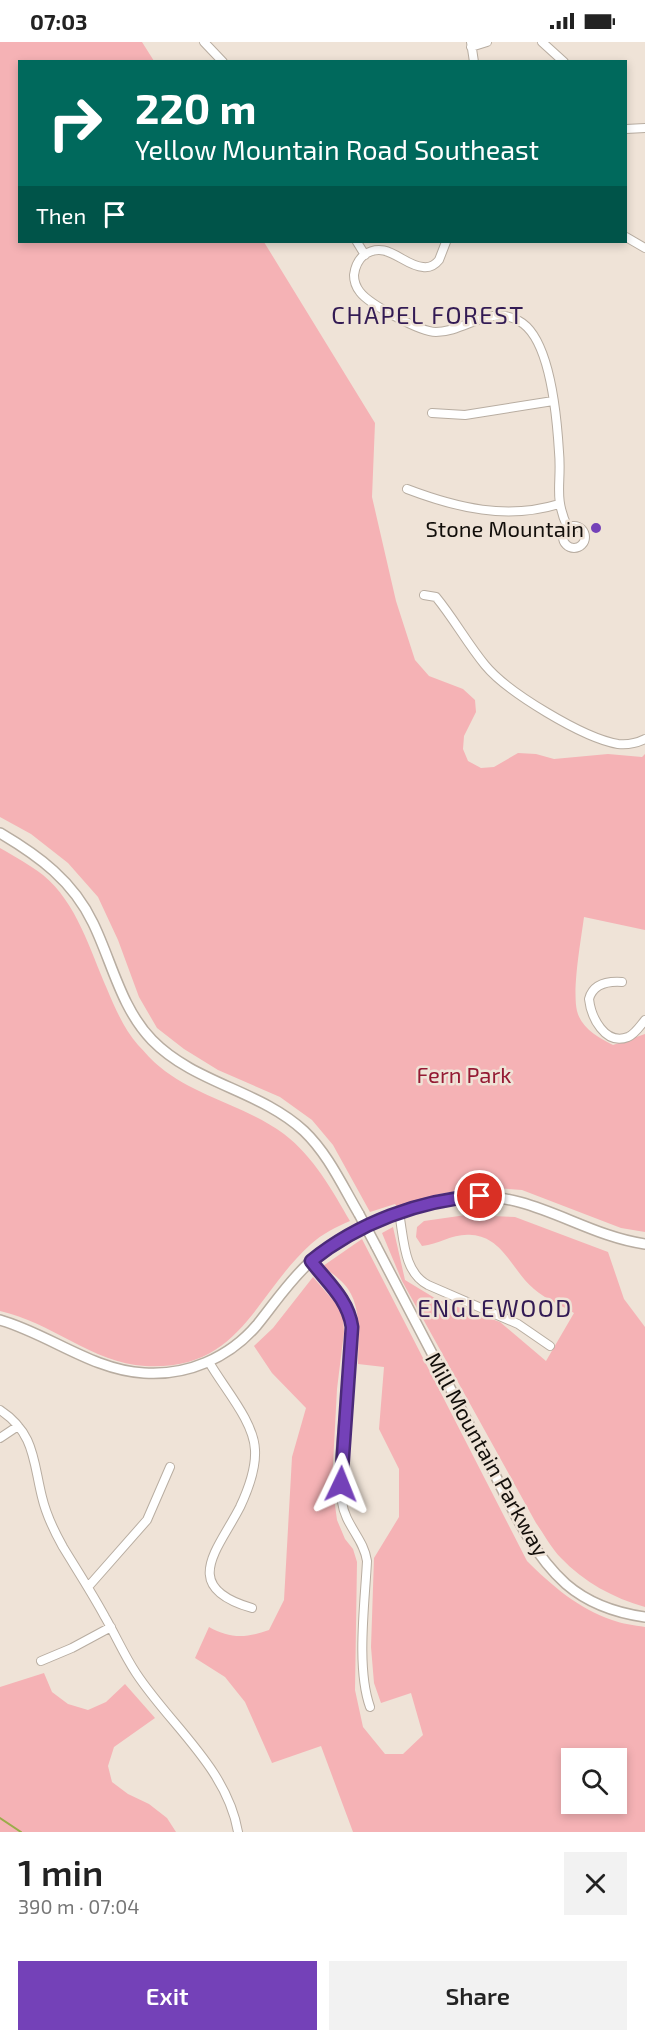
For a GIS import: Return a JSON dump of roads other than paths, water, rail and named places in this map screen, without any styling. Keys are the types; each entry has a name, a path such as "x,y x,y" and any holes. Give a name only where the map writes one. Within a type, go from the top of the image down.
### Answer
{"street":[{"path":"204,42 221,60"},
{"path":"474,60 471,45 487,42"},
{"path":"542,42 562,60"},
{"path":"627,129 645,128"},
{"path":"627,238 643,246 645,254"},
{"path":"358,243 365,255"},
{"path":"446,243 439,260 426,267 418,266 388,251 372,251 357,264 354,272 359,291 381,307 419,328 443,331 492,316 511,317 526,325 539,342 543,352 553,401 560,454 559,504 568,528"},
{"path":"432,413 465,415 553,401"},
{"path":"408,489 487,511 529,511 559,504"},
{"path":"424,595 436,597 484,664 502,682 570,725 592,735 625,745 645,739"},
{"name":"Mill Mountain Parkway","path":"0,833 42,860 74,891 93,923 130,1010 151,1039 166,1053 191,1070 274,1109 304,1131 329,1161 510,1501 544,1558 567,1584 592,1602 623,1613 645,1617"},
{"path":"622,982 604,983 592,990 589,999 596,1023 608,1035 619,1039 631,1035 645,1020"},
{"path":"0,1320 36,1332 95,1361 128,1371 173,1372 209,1362 245,1337 311,1261 338,1241 366,1226 399,1213 464,1197 499,1196 534,1204 619,1240 645,1244"},
{"path":"399,1213 409,1264 420,1281 518,1324 550,1346"},
{"path":"311,1261 342,1299 348,1309 352,1327 341,1484 345,1514 363,1546 367,1561 364,1663 365,1686 370,1707"},
{"path":"209,1362 252,1432 255,1457 240,1506 213,1553 211,1573 213,1582 221,1595 232,1603 252,1608"},
{"path":"0,1410 18,1426 34,1454 42,1499 51,1523 136,1674 219,1780 232,1805 238,1832"},
{"path":"0,1438 18,1426"},
{"path":"88,1587 147,1520 170,1467"},
{"path":"41,1661 72,1648 111,1627"}],"waterway":[{"path":"0,1818 21,1832"}],"place":[{"name":"Stone Mountain","path":"596,528"}],"district":[{"name":"CHAPEL FOREST","path":"428,314"},
{"name":"ENGLEWOOD","path":"495,1307"}],"park label":[{"name":"Fern Park","path":"464,1074"}]}
